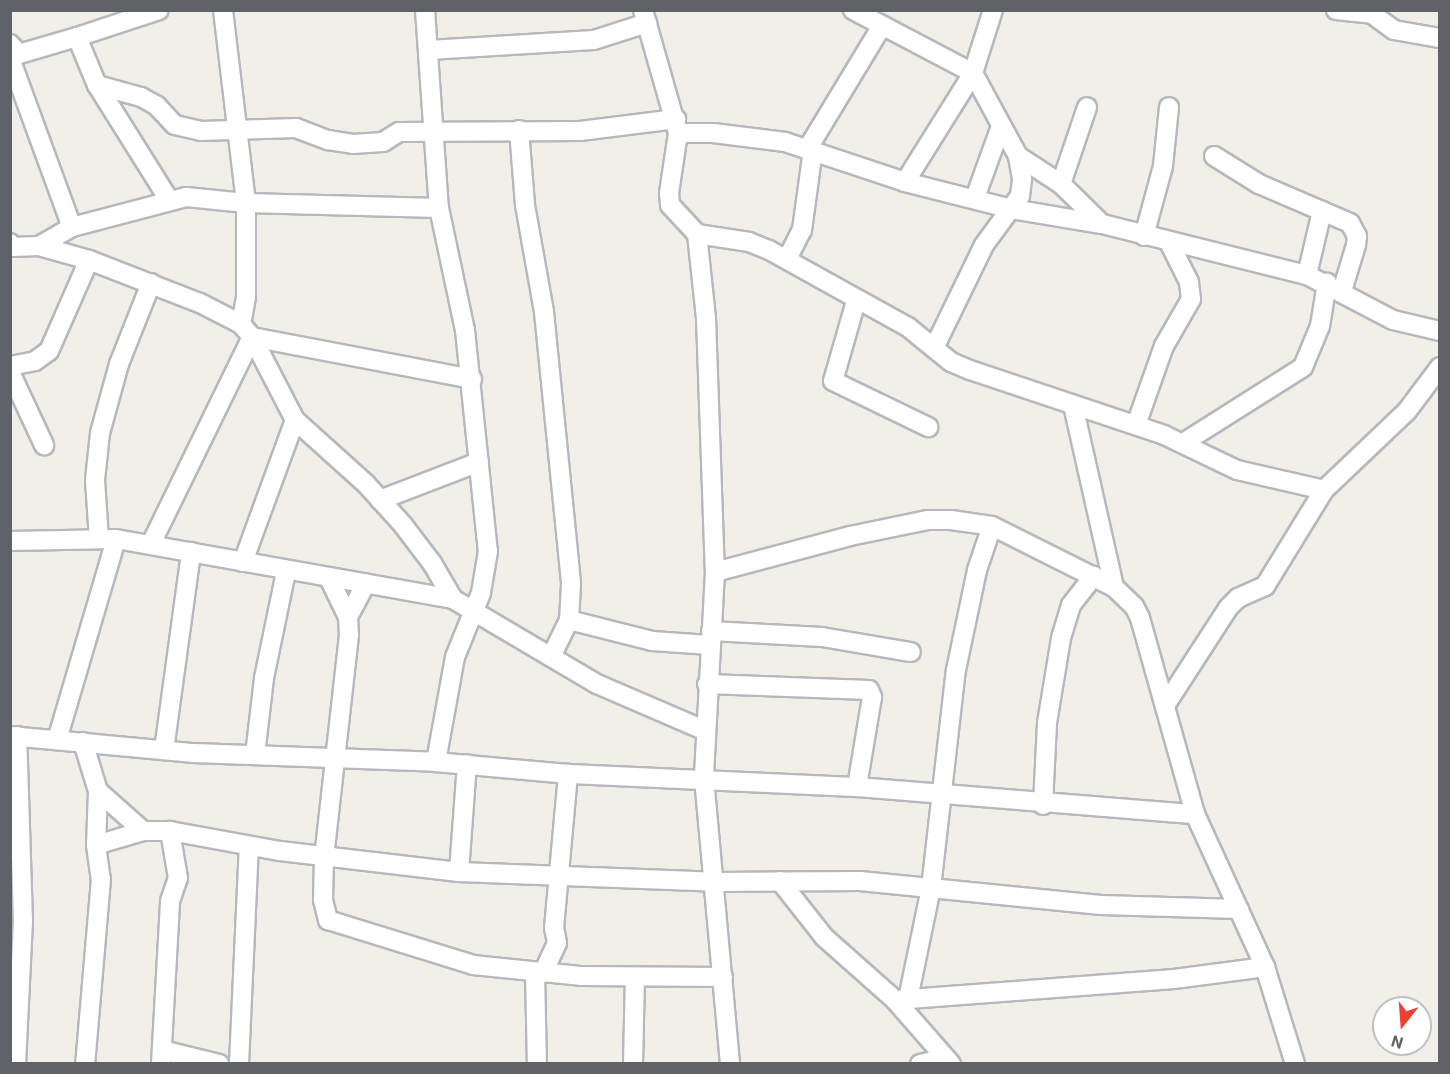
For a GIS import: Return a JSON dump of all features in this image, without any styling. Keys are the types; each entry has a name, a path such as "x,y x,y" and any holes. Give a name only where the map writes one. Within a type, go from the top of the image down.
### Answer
{"street":[{"path":"72,227 13,53 77,37 159,10"},
{"path":"151,544 246,331 246,203 235,129 223,10"},
{"path":"425,10 439,208 464,321 489,551 485,580 471,609 453,666 436,762"},
{"path":"853,10 973,73 1018,156 1022,188 1003,212 954,302 934,348"},
{"path":"906,182 973,73 993,10"},
{"path":"1336,10 1373,12 1394,30 1440,38"},
{"path":"429,51 594,40 645,17 677,126 670,205 698,234 749,242 787,259 856,301 908,327 934,348 970,370 1136,425 1183,443 1237,470 1323,490"},
{"path":"787,259 802,230 811,149 882,26"},
{"path":"77,37 97,86 169,201"},
{"path":"97,86 141,98 182,128 211,132 235,129 296,128 328,140 353,144 383,142 399,132 580,131 677,126 743,135 811,149 906,182 975,198 1003,212 1102,224 1307,275 1335,287 1393,320 1440,331"},
{"path":"1061,184 1087,107"},
{"path":"1144,236 1163,166 1169,107"},
{"path":"975,198 1001,126"},
{"path":"519,130 525,205 544,312 571,584 569,620 552,657"},
{"path":"1018,156 1061,184 1102,224"},
{"path":"1183,443 1303,367 1357,236 1350,223 1259,184 1214,156"},
{"path":"39,246 72,227 169,201 203,197 246,203 439,208"},
{"path":"1307,275 1322,211"},
{"path":"698,234 706,318 715,572 704,730 704,778 730,1064"},
{"path":"1136,425 1164,346 1191,299 1189,282 1169,242"},
{"path":"11,245 39,246 89,260 152,283 246,331 472,379"},
{"path":"10,366 35,361 49,351 89,260"},
{"path":"57,740 107,539 95,480 100,433 119,364 152,283"},
{"path":"856,301 833,381 852,394 928,427"},
{"path":"246,331 295,420 380,500 432,563 453,599"},
{"path":"1166,704 1228,608 1238,597 1265,586 1274,574 1288,543 1312,514 1323,490 1407,411 1440,367"},
{"path":"10,372 44,445"},
{"path":"1073,405 1114,586"},
{"path":"243,562 271,476 295,420"},
{"path":"380,500 479,462"},
{"path":"715,572 850,536 928,520 992,526 1114,586 1134,606 1140,618 1195,814 1265,967 1295,1064"},
{"path":"901,999 931,888 956,670 975,579 992,526"},
{"path":"10,541 107,539 151,544 286,572 330,580 366,583 453,599 597,684 704,730"},
{"path":"164,750 191,552"},
{"path":"255,755 264,678 286,572"},
{"path":"1043,805 1047,723 1061,638 1071,605 1094,576"},
{"path":"330,580 348,617 348,650 324,857 325,914 334,924 473,965 539,973 635,978 723,977"},
{"path":"348,617 366,583"},
{"path":"569,620 652,641 822,637 911,652"},
{"path":"707,684 862,688 872,692 857,787"},
{"path":"16,1064 15,1028 23,910 14,736 164,750 335,760 436,762 568,774 704,778 857,787 1043,805 1195,814"},
{"path":"83,742 98,791 96,845 101,912 85,1064"},
{"path":"459,872 467,764"},
{"path":"537,1064 539,973 557,943 558,876 568,774"},
{"path":"98,791 143,831"},
{"path":"96,845 143,831 170,831 324,857 459,872 715,882 780,881 931,888 1101,905 1239,909"},
{"path":"170,831 178,878 170,901 162,1057 219,1064"},
{"path":"239,1064 249,846"},
{"path":"780,881 846,960 901,999 948,1061"},
{"path":"901,999 1174,979 1265,967"},
{"path":"633,1064 635,978"},
{"path":"920,1064 948,1061"}]}
